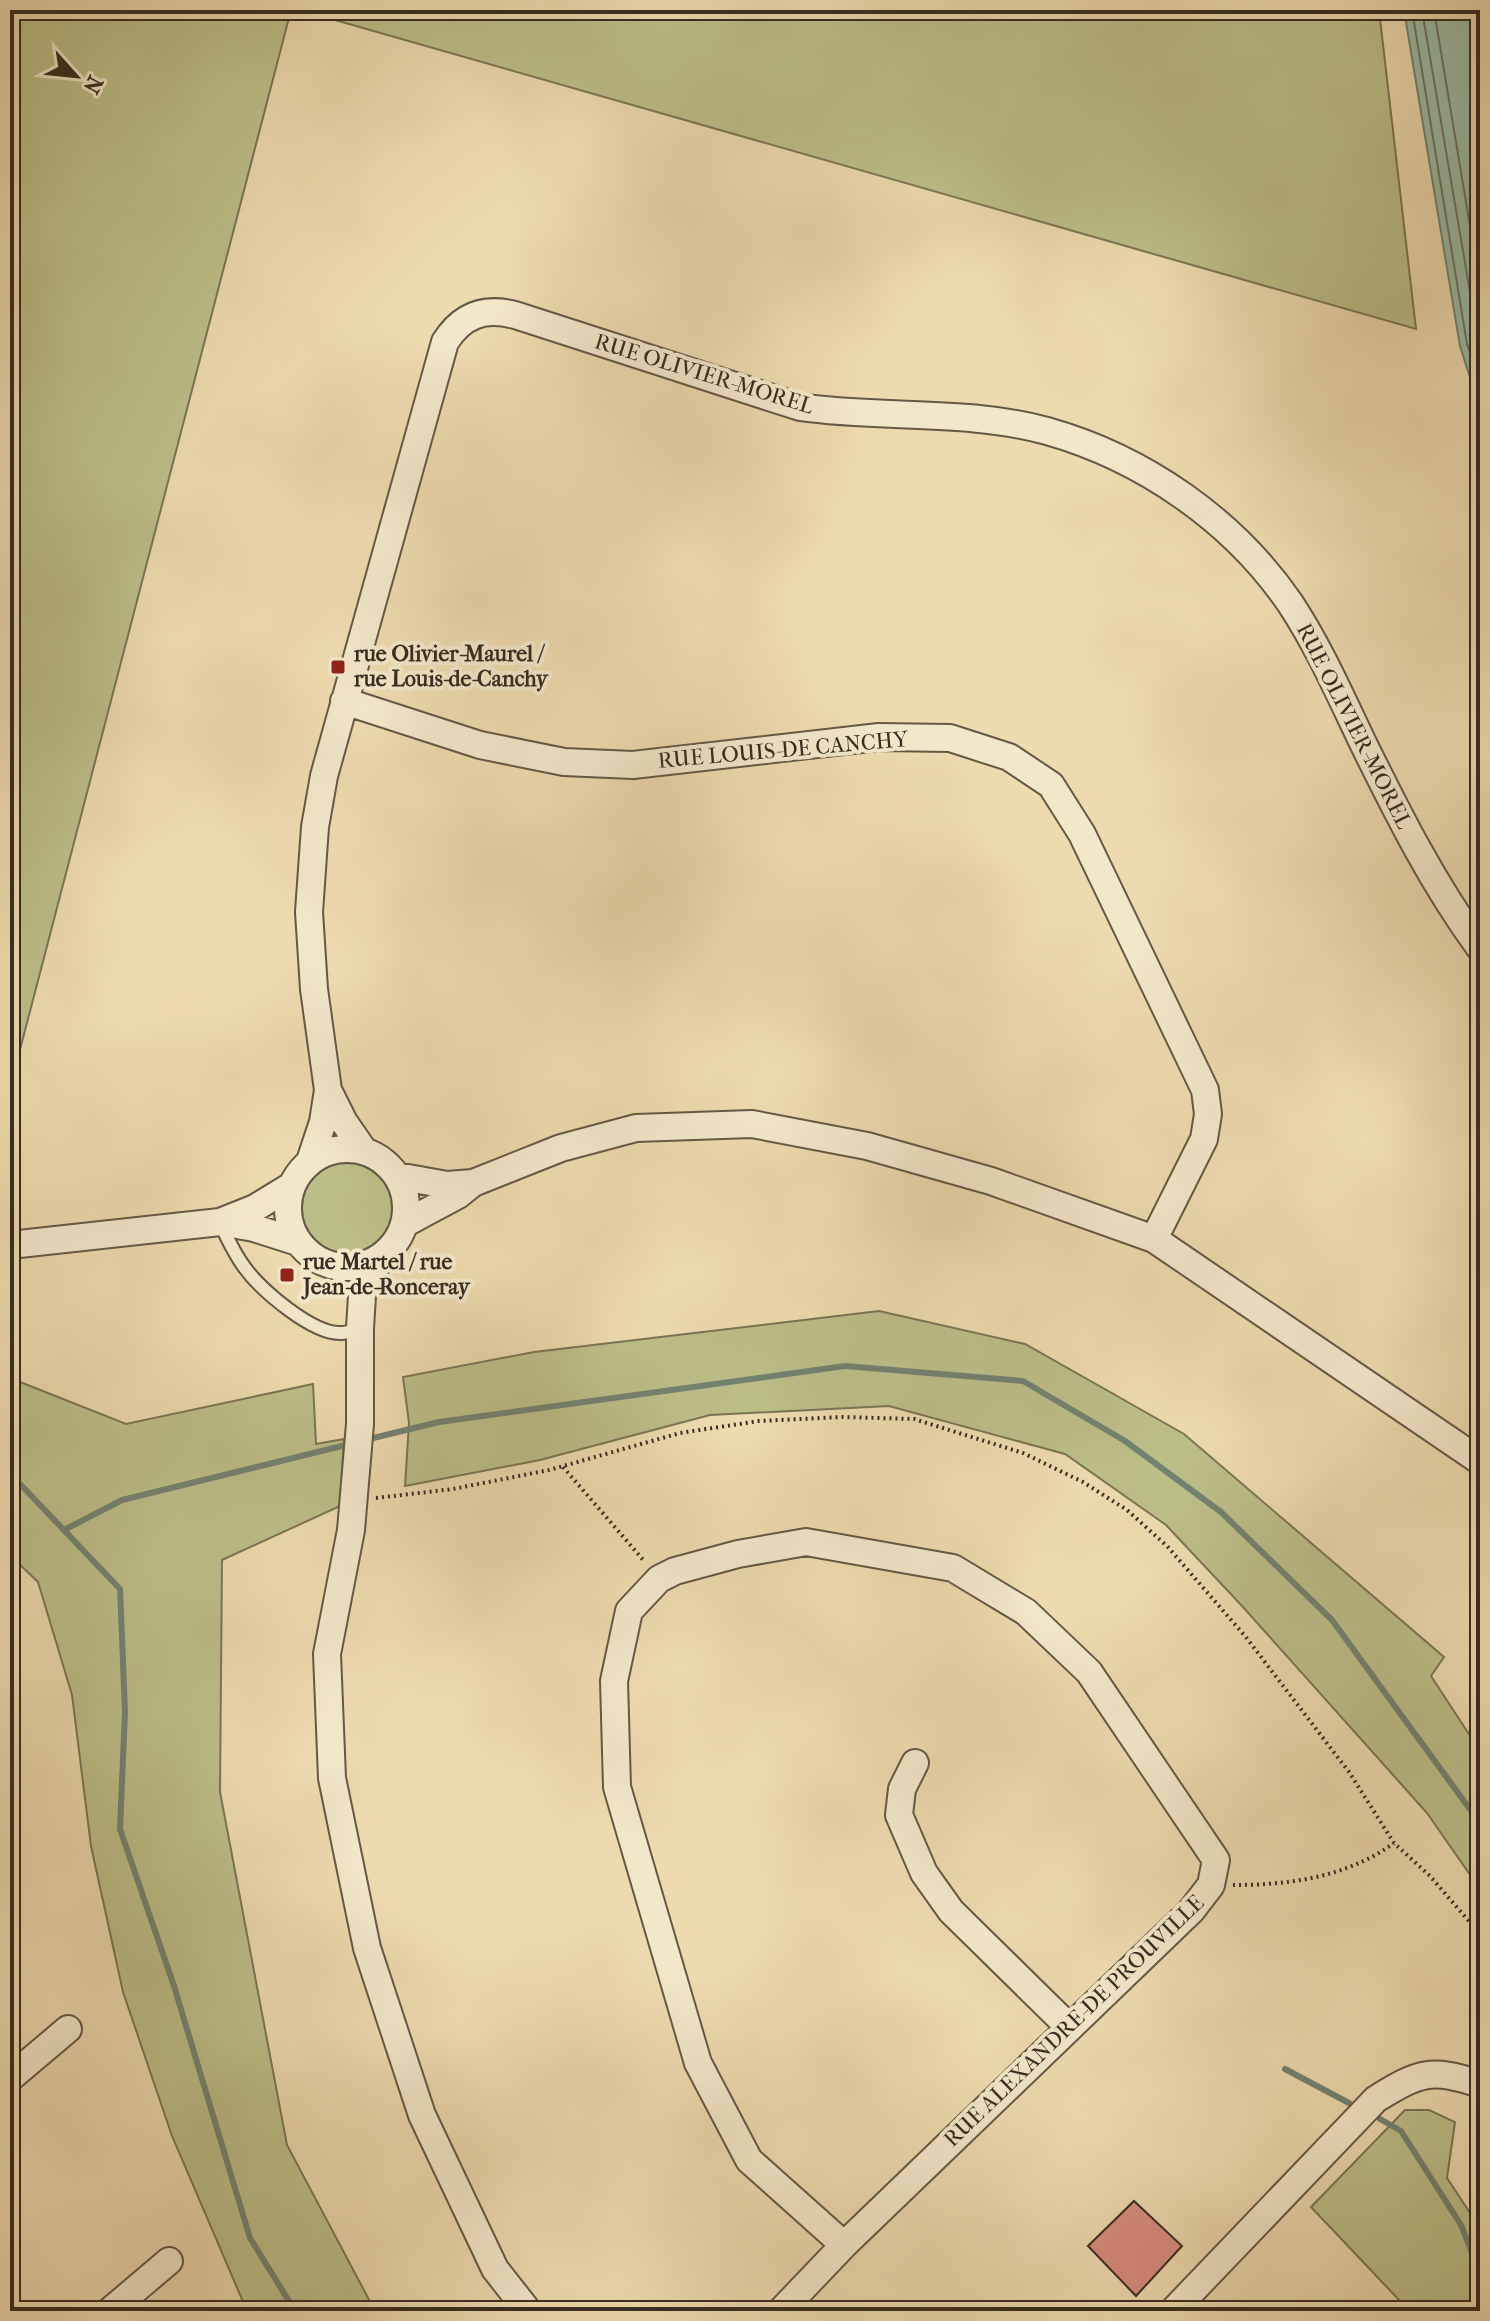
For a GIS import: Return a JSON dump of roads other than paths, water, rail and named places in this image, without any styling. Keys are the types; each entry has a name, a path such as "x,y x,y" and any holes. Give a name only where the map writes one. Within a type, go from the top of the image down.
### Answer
{"street":[{"name":"RUE OLIVIER-MOREL","path":"310,1161 323,1122 328,1090 313,975 309,912 310,874 322,789 445,342 453,328 465,319 487,311 499,311 800,407 973,419 1047,431 1108,453 1179,493 1231,536 1288,601 1322,656 1390,798 1432,876 1480,948"},
{"name":"RUE LOUIS-DE CANCHY","path":"344,701 480,745 564,762 633,765 879,737 950,738 1009,757 1051,785 1082,834 1205,1090 1208,1114 1204,1139 1154,1239"},
{"name":"RUE OLIVIER-MOREL","path":"328,1090 344,1122 364,1151"},
{"path":"404,1224 458,1195 473,1183 561,1148 636,1128 752,1124 867,1146 991,1181 1154,1239 1480,1461"},
{"path":"298,1242 288,1215 291,1186 310,1161 337,1149 364,1151 377,1156 397,1176 404,1191 404,1224 365,1284 360,1328 360,1424 351,1530 327,1654 332,1778 367,1948 422,2115 495,2269 528,2311"},
{"path":"397,1176 447,1185 473,1183"},
{"path":"10,1245 220,1222 255,1208 291,1186"},
{"path":"220,1222 254,1228 298,1242 323,1263 346,1294 360,1328"},
{"path":"323,1263 348,1267 366,1264 383,1255"},
{"name":"RUE ALEXANDRE-DE PROUVILLE","path":"781,2311 844,2245 1191,1911 1211,1885 1216,1860 1089,1672 1026,1612 953,1568 806,1542 738,1554 675,1571 659,1579 629,1611 614,1681 617,1787 698,2063 749,2160 844,2245"},
{"path":"915,1763 902,1789 899,1815 924,1873 951,1911 1069,2027"},
{"path":"10,2078 68,2029"},
{"path":"1173,2311 1376,2099 1413,2076 1446,2073 1480,2084"},
{"path":"110,2311 169,2261"}],"lane":[{"path":"220,1222 245,1268 282,1304 324,1330 341,1333 360,1328"}],"water":[{"path":"1404,10 1480,10 1480,409 1460,346"}],"waterway":[{"path":"365,1440 439,1422 845,1366 1023,1381 1125,1441 1221,1512 1332,1620 1480,1823"},
{"path":"64,1530 122,1500 350,1444"},
{"path":"10,1479 21,1485 120,1589 125,1712 120,1829 174,1986 250,2238 295,2311"},
{"path":"1285,2069 1349,2103"},
{"path":"1380,2119 1401,2131 1461,2225 1480,2273"}],"place":[{"name":"rue Olivier-Maurel / rue Louis-de-Canchy","path":"338,667"},
{"name":"rue Martel / rue Jean-de-Ronceray","path":"287,1275"}]}
